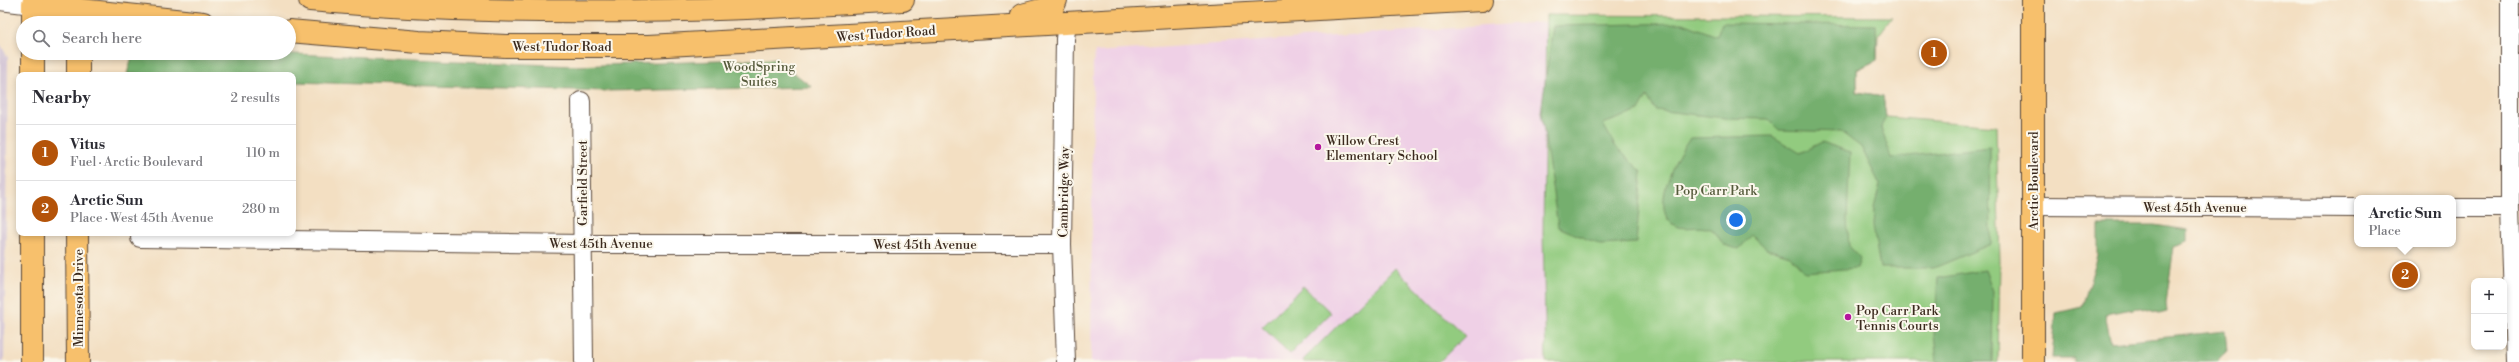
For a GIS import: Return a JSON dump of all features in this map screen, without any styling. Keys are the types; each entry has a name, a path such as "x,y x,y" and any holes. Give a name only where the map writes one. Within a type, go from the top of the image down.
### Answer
{"main road":[{"path":"310,0 407,8 526,13 731,10 896,0"},
{"path":"901,32 916,22 1015,17 1053,7 1056,0"},
{"path":"1067,22 1082,11 1190,3 1201,0"},
{"name":"West Tudor Road","path":"296,32 419,42 575,46 749,42 1067,22 1482,0"},
{"name":"Arctic Boulevard","path":"2033,0 2033,362"},
{"path":"33,9 79,11 131,16"},
{"path":"33,60 33,72"},
{"path":"78,60 78,72"},
{"path":"32,236 32,362"},
{"name":"Minnesota Drive","path":"77,236 78,362"}],"street":[{"path":"2510,0 2510,208 2515,362"},
{"path":"0,1 33,9"},
{"name":"Cambridge Way","path":"1066,362 1062,244 1065,39 1067,22"},
{"name":"Garfield Street","path":"581,101 584,362"},
{"name":"West 45th Avenue","path":"2033,206 2354,208"},
{"path":"2456,208 2510,208"},
{"name":"West 45th Avenue","path":"140,238 582,244 1062,244"}],"shaded area":[{"name":"Willow Crest Elementary School","path":"1546,22 1543,232 1546,362 1091,362 1093,62 1095,52"},
{"path":"0,43 8,58 4,362 0,362"}],"green space":[{"name":"Pop Carr Park","path":"1546,15 1892,17 1878,36 1877,60 1857,70 1857,92 1883,96 1886,117 1996,126 2000,261 1998,362 1546,362 1543,233"},
{"path":"1683,23 1717,36 1722,23 1876,25 1877,60 1857,69 1857,92 1883,96 1886,117 1881,127 1891,158 1990,147 1991,244 1934,268 1880,268 1873,226 1874,208 1880,185 1861,147 1841,132 1779,130 1768,119 1725,118 1655,110 1647,96 1639,111 1603,124 1615,146 1642,172 1636,243 1601,245 1558,227 1541,112 1553,26"},
{"name":"WoodSpring Suites","path":"296,54 573,66 776,59 812,87 606,91 296,82 296,72 128,72 131,60 296,60"},
{"path":"1772,136 1800,153 1822,142 1850,152 1847,219 1849,246 1860,258 1857,268 1805,272 1790,256 1767,249 1752,235 1739,249 1722,243 1716,233 1707,228 1685,228 1675,226 1671,223 1666,215 1664,204 1665,192 1673,167 1690,138"},
{"path":"2098,225 2154,225 2188,230 2188,241 2174,246 2166,303 2167,312 2159,314 2138,308 2105,314 2111,343 2225,331 2227,350 2216,362 2074,362 2074,358 2052,358 2056,313 2082,307 2098,255"},
{"path":"1395,268 1465,336 1439,362 1304,362 1303,360"},
{"path":"1985,270 1993,291 1992,362 1937,362 1934,335 1938,278"},
{"path":"1303,286 1331,313 1290,354 1262,327"}],"place":[{"name":"Vitus","path":"1934,53"},
{"name":"Willow Crest Elementary School","path":"1318,147"},
{"name":"Arctic Sun","path":"2405,275"},
{"name":"Pop Carr Park Tennis Courts","path":"1848,317"}]}
